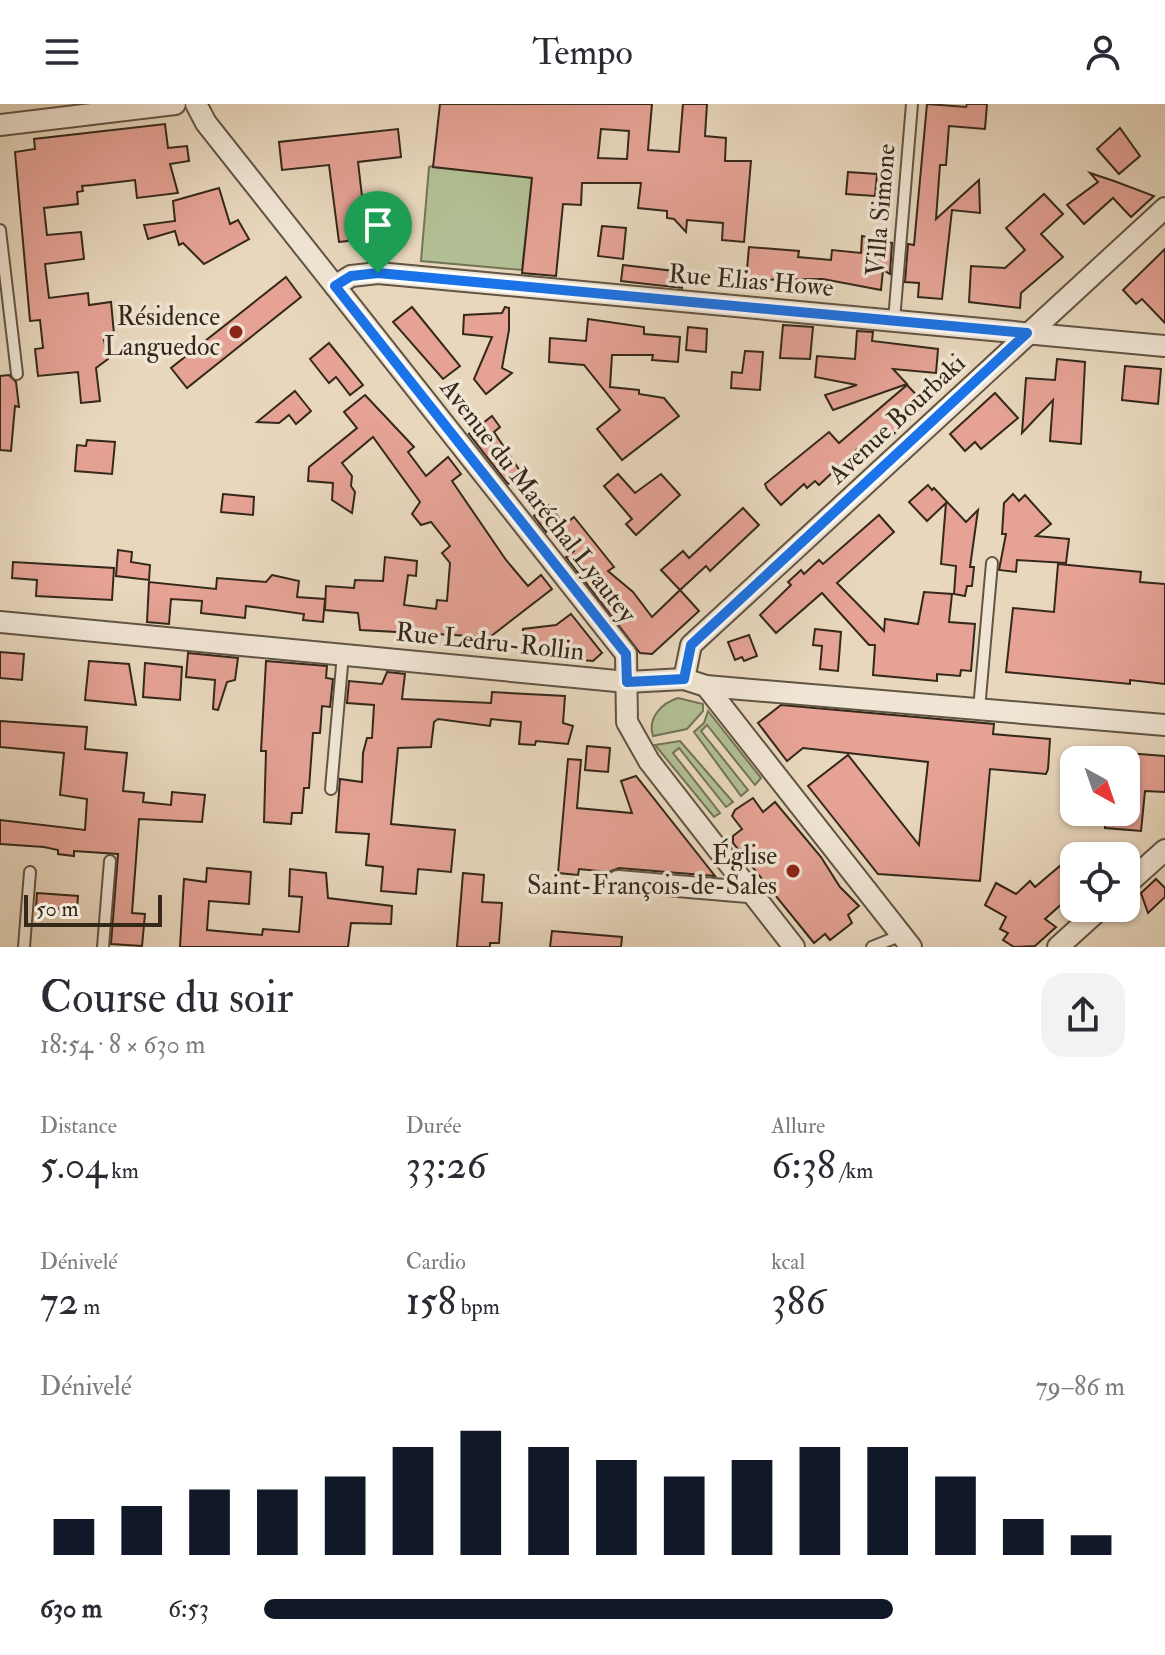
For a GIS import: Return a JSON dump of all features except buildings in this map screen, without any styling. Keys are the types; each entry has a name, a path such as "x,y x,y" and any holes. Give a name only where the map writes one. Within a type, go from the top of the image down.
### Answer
{"street":[{"path":"0,125 175,104"},
{"name":"Avenue du Maréchal Lyautey","path":"196,104 206,123 626,654 627,722 649,761 748,892 794,947"},
{"name":"Avenue Bourbaki","path":"684,679 691,645 1165,208"},
{"name":"Rue Elias Howe","path":"335,286 351,276 378,273 1165,346"},
{"name":"Rue Ledru-Rollin","path":"0,622 627,682 684,679 706,686 1165,725"},
{"path":"706,686 906,941"},
{"path":"1140,872 1165,850"},
{"path":"618,881 748,892"},
{"path":"1058,947 1086,922"}],"lane":[{"name":"Villa Simone","path":"894,320 912,104"},
{"path":"0,230 17,374"},
{"path":"979,709 992,563"},
{"path":"331,789 343,654"},
{"path":"103,947 110,861"},
{"path":"24,947 30,872"},
{"path":"872,947 906,941"}],"green space":[{"path":"537,131 522,270 421,261 429,167"},
{"path":"678,698 703,704 703,711 687,729 653,736 652,724 657,712"},
{"path":"708,711 761,778 755,785 707,725 701,731 748,790 741,796 694,732 704,723"},
{"path":"680,741 733,802 726,807 679,748 673,753 720,813 714,817 655,745"}],"place":[{"name":"Résidence Languedoc","path":"236,332"},
{"name":"Église Saint-François-de-Sales","path":"793,871"}],"route":[{"path":"378,273 1027,333 691,645 684,679 627,682 626,654 335,286 351,276 378,273"}]}
